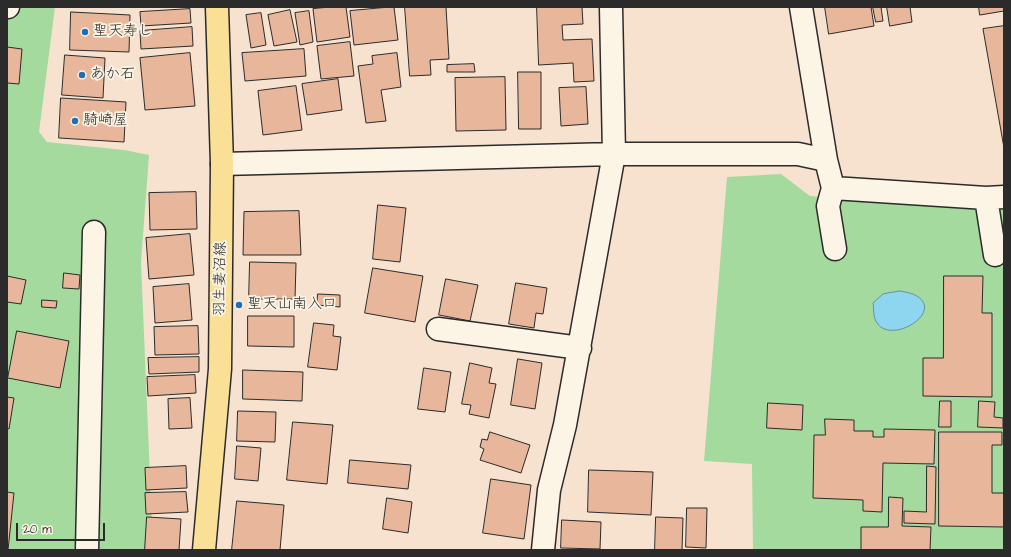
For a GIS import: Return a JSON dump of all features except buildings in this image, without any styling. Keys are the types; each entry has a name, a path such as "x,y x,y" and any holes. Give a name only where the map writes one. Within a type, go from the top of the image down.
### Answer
{"main road":[{"name":"羽生妻沼線","path":"204,550 220,370 222,164 217,7"}],"street":[{"path":"543,550 549,490 565,425 580,348 614,154 611,7"},
{"path":"801,7 826,160 833,188 828,206 835,249"},
{"path":"222,164 614,154 798,154 826,160"},
{"path":"833,188 995,197 995,255"},
{"path":"87,550 94,232"},
{"path":"438,329 580,348"}],"green space":[{"path":"7,7 55,7 39,132 47,142 124,150 149,155 141,262 153,550 7,550"},
{"path":"781,174 810,196 1004,210 1004,550 753,550 752,464 704,461 727,177"}],"water":[{"path":"900,291 915,295 923,302 924,310 920,318 912,325 901,329 891,330 881,327 875,319 873,303 883,294"}],"place":[{"name":"聖天寿し","path":"85,32"},
{"name":"あか石","path":"82,75"},
{"name":"騎崎屋","path":"75,121"},
{"name":"聖天山南入口","path":"239,305"}]}
